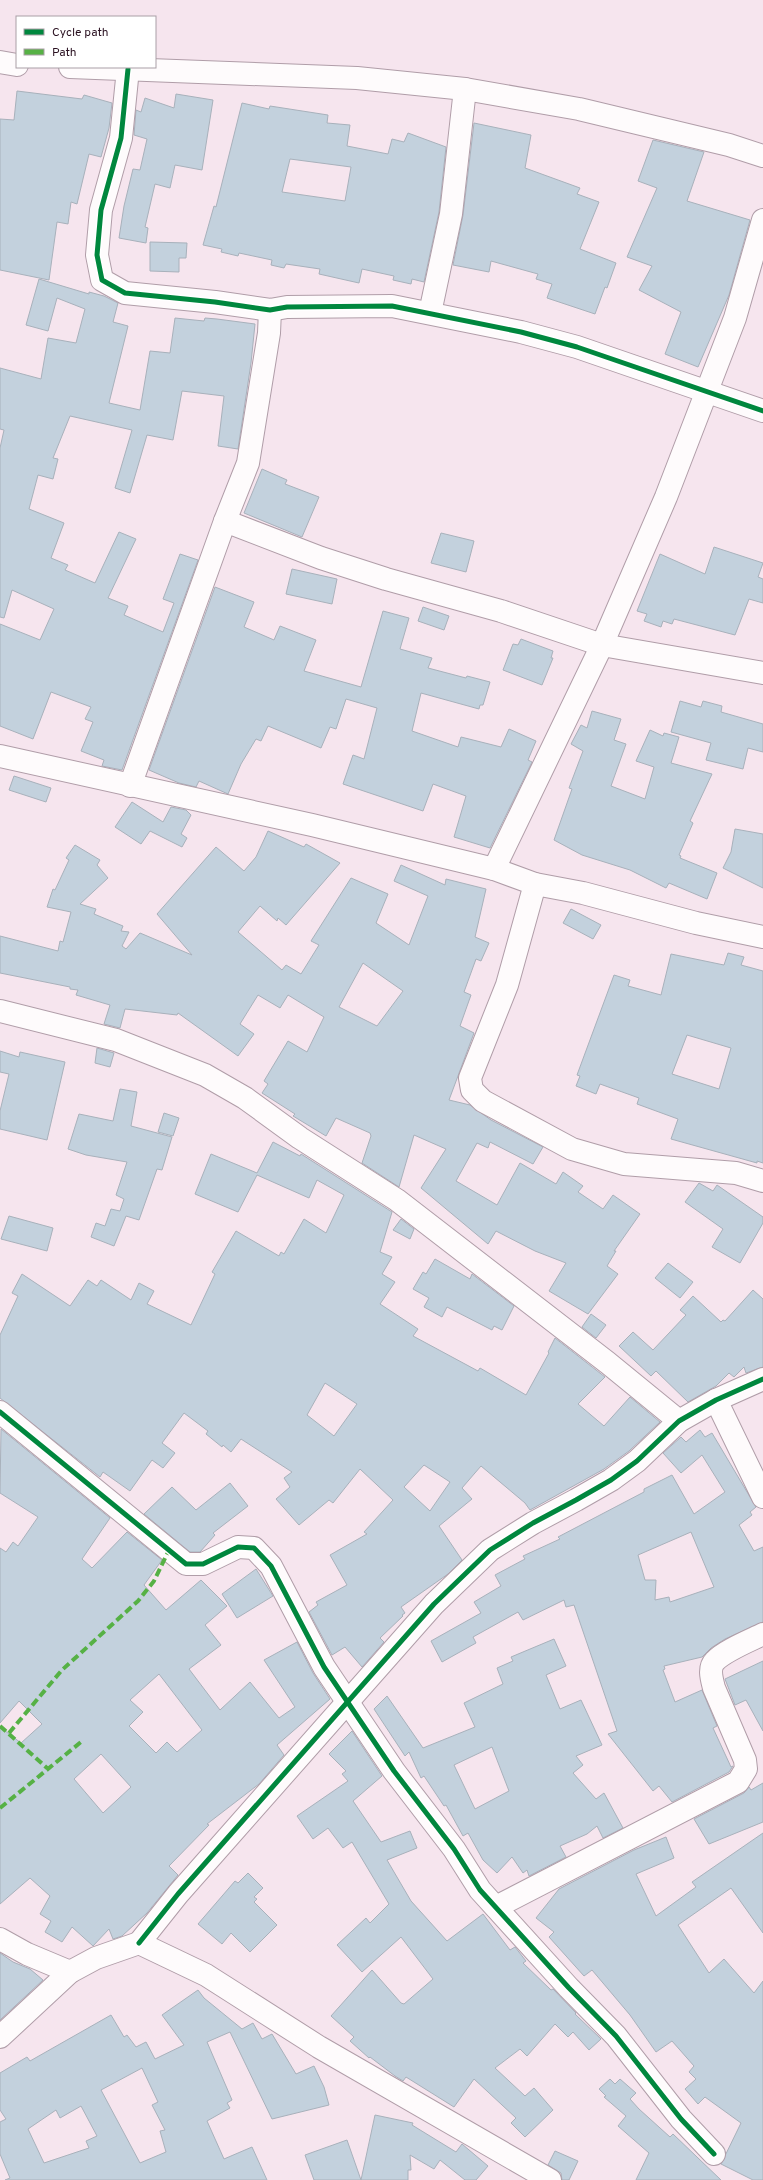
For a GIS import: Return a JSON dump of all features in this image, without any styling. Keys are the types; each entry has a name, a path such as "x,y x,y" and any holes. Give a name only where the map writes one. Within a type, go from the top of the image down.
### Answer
{"street":[{"path":"0,62 16,65"},
{"path":"99,68 357,78 464,90 579,109 722,144 763,156"},
{"path":"128,69 121,138 101,210 97,255 102,280 125,293 215,302 270,310 287,307 392,306 521,332 577,347 706,390 763,411"},
{"path":"430,314 451,214 464,90"},
{"path":"494,869 602,645 666,497 735,318 763,220"},
{"path":"130,786 225,521 248,463 269,333 270,310"},
{"path":"225,521 321,558 386,579 501,612 602,645 763,673"},
{"path":"0,756 130,786 312,825 494,869 535,884 583,893 696,923 763,937"},
{"path":"535,884 507,985 470,1078 472,1090 483,1102 572,1149 624,1164 736,1173 763,1180"},
{"path":"0,1011 116,1040 205,1075 245,1098 300,1138 397,1200 608,1363 679,1421"},
{"path":"0,2037 70,1972 96,1958 139,1943 178,1894 434,1604 490,1550 533,1523 611,1480 637,1461 679,1421 716,1400 763,1379"},
{"path":"716,1400 763,1497"},
{"path":"0,1412 186,1564 203,1564 238,1547 254,1548 271,1566 324,1667 394,1771 454,1848 480,1890 568,1988 616,2036 681,2119 714,2154"},
{"path":"496,1907 738,1782 743,1777 746,1769 745,1760 714,1688 711,1677 712,1668 715,1661 763,1634"},
{"path":"0,1939 27,1954 70,1972"},
{"path":"139,1943 206,1975 319,2047 550,2180"}],"building":[{"path":"17,91 82,99 84,95 112,103 109,128 101,157 89,154 77,204 71,202 68,224 57,222 49,280 0,270 0,119 14,120"},
{"path":"176,94 213,100 202,170 175,165 170,188 155,184 145,227 148,228 146,243 119,238 124,206 133,169 140,170 147,139 134,135 136,110 141,112 145,98 174,108"},
{"path":"242,103 269,109 270,106 328,115 327,123 350,125 347,146 388,154 392,139 404,142 408,133 446,147 439,212 424,282 412,279 411,284 393,280 394,276 362,269 359,283 319,274 320,269 286,264 284,268 271,265 272,260 239,253 238,256 221,252 222,249 203,245 214,206 216,207","holes":["290,159 351,167 345,201 282,192"]},
{"path":"474,123 531,135 525,168 580,188 577,194 599,202 580,249 616,263 595,314 547,298 552,284 536,279 538,274 491,261 489,272 453,265 463,215"},
{"path":"653,140 704,152 687,201 750,220 729,295 698,367 665,354 681,312 639,290 652,266 627,257 657,188 638,181"},
{"path":"150,242 187,243 186,258 179,258 179,272 150,271"},
{"path":"39,279 89,294 89,292 104,296 118,303 113,322 128,326 109,403 140,410 150,351 170,353 175,318 204,321 205,318 255,324 251,363 238,449 218,446 224,396 182,391 173,440 147,435 130,493 115,488 132,430 70,416 53,458 58,459 53,479 38,475 29,509 64,523 51,558 68,565 65,570 95,583 119,532 136,539 108,598 128,606 124,615 163,632 174,603 163,599 180,554 198,560 122,770 102,766 104,760 81,751 93,722 85,719 91,707 51,692 33,739 0,726 0,624 40,640 54,609 12,590 4,618 0,617 0,448 4,430 0,429 0,368 41,379 48,338 76,343 85,309 57,298 48,331 26,325"},
{"path":"262,469 287,480 285,484 319,497 302,537 244,513"},
{"path":"441,533 474,541 466,572 431,563"},
{"path":"714,547 763,563 758,577 763,579 763,603 749,599 735,635 674,619 672,624 663,621 661,627 644,621 647,614 637,611 660,554 705,574"},
{"path":"292,569 337,579 332,604 286,594"},
{"path":"215,587 254,602 244,627 274,640 280,626 316,640 304,671 361,687 383,611 409,618 400,649 432,658 428,668 466,678 467,676 490,682 483,705 480,705 479,709 421,693 412,731 458,747 461,737 501,747 509,729 536,741 528,760 532,762 490,848 454,837 466,796 433,784 423,811 343,784 353,755 364,759 377,708 346,699 336,729 330,727 321,748 268,726 261,741 256,739 241,764 228,794 199,781 196,787 179,783 149,770"},
{"path":"423,607 449,616 444,630 418,621"},
{"path":"521,639 553,651 551,658 553,658 542,685 503,670 513,644 518,645"},
{"path":"680,701 701,707 703,701 722,706 721,712 763,724 763,752 748,748 743,769 706,760 711,743 671,732"},
{"path":"592,711 621,719 614,740 626,744 611,786 645,799 654,767 636,761 650,730 663,736 664,733 679,737 671,763 712,774 690,821 693,823 679,855 681,856 680,858 717,873 707,899 669,883 666,888 630,870 582,855 554,840 572,789 569,788 583,751 571,744 581,725 587,728"},
{"path":"14,776 51,788 46,802 9,790"},
{"path":"132,802 163,822 171,807 186,810 191,815 181,834 187,838 182,847 150,831 141,844 115,827"},
{"path":"735,829 763,834 763,888 723,868 731,852"},
{"path":"268,831 304,847 306,844 340,863 286,925 278,918 277,921 260,906 238,932 282,970 286,965 301,974 319,945 311,941 351,878 388,894 376,923 409,945 428,896 394,881 401,865 445,885 446,879 486,889 475,937 489,943 481,961 476,959 464,992 471,995 460,1026 474,1033 449,1100 470,1105 491,1120 543,1147 533,1164 490,1142 488,1148 477,1143 456,1181 497,1205 520,1163 556,1184 563,1172 583,1186 578,1192 603,1209 613,1195 640,1214 614,1251 616,1251 607,1266 618,1274 588,1314 549,1291 566,1263 535,1251 496,1231 488,1244 421,1188 446,1149 414,1135 399,1187 362,1163 371,1136 370,1133 336,1118 326,1136 293,1116 295,1114 262,1093 268,1084 264,1081 288,1041 307,1052 324,1017 288,995 280,1008 258,995 240,1024 254,1034 238,1056 178,1013 177,1015 125,1009 120,1028 104,1024 110,1005 76,995 78,990 70,989 70,987 0,973 0,936 58,951 60,941 63,942 71,912 47,907 53,889 55,890 69,860 66,858 75,845 100,860 97,865 108,878 80,904 96,909 94,914 123,926 121,931 129,932 122,946 126,949 140,933 192,955 157,914 216,847 244,871 256,857","holes":["363,963 403,991 377,1026 339,1007"]},
{"path":"571,909 601,925 593,939 563,923"},
{"path":"728,953 744,957 741,965 763,971 763,1163 757,1161 757,1163 671,1139 678,1119 637,1104 639,1098 600,1084 596,1094 576,1086 580,1076 577,1075 614,975 630,980 628,986 661,995 671,954 724,965","holes":["687,1035 731,1048 719,1089 672,1074"]},
{"path":"97,1048 114,1053 110,1067 95,1063"},
{"path":"0,1051 19,1057 20,1052 65,1062 47,1140 0,1129 0,1111 9,1074 0,1072"},
{"path":"120,1089 137,1092 131,1126 172,1137 162,1170 157,1169 139,1220 126,1216 114,1246 91,1237 96,1223 105,1226 111,1209 120,1211 124,1199 116,1195 127,1162 86,1155 68,1149 79,1114 113,1121"},
{"path":"164,1113 179,1118 173,1136 158,1132"},
{"path":"273,1142 300,1156 301,1154 392,1212 380,1252 392,1257 382,1274 395,1282 380,1304 418,1329 413,1336 478,1371 480,1368 526,1395 549,1353 548,1352 555,1338 605,1377 578,1404 604,1426 630,1397 660,1422 629,1451 604,1469 530,1510 525,1503 481,1466 462,1488 472,1499 439,1526 462,1560 448,1574 401,1607 405,1613 380,1638 384,1642 362,1667 345,1647 332,1655 309,1612 318,1605 316,1602 347,1585 330,1555 367,1534 364,1532 393,1500 360,1469 333,1503 329,1500 299,1525 276,1499 290,1487 284,1478 292,1472 241,1439 231,1452 223,1445 222,1447 206,1434 208,1431 184,1413 162,1443 175,1453 163,1468 152,1460 130,1491 103,1472 100,1477 0,1398 0,1335 18,1296 12,1293 22,1274 70,1306 88,1280 97,1286 101,1280 131,1300 139,1283 154,1291 147,1304 191,1325 215,1274 212,1272 236,1231 279,1256 281,1252 284,1254 304,1219 326,1233 344,1195 317,1180 309,1198 257,1175 238,1212 195,1194 211,1154 257,1173","holes":["325,1383 357,1404 334,1436 307,1415","424,1465 450,1482 430,1511 404,1487"]},
{"path":"699,1183 713,1191 717,1185 763,1217 763,1223 740,1263 712,1247 723,1229 685,1202"},
{"path":"9,1216 53,1228 47,1251 1,1239"},
{"path":"401,1219 414,1229 410,1239 393,1230"},
{"path":"435,1259 470,1279 472,1274 514,1306 502,1330 494,1326 492,1330 447,1307 442,1317 424,1307 429,1298 413,1289 423,1272 426,1274"},
{"path":"668,1263 693,1282 680,1298 655,1278"},
{"path":"753,1290 763,1299 763,1367 746,1373 744,1367 734,1377 729,1373 716,1386 688,1402 656,1371 651,1376 619,1346 633,1332 653,1350 686,1315 680,1310 693,1296 721,1322 723,1320 725,1321"},
{"path":"591,1314 606,1325 596,1338 582,1327"},
{"path":"1,1429 110,1518 82,1559 92,1568 127,1532 162,1560 144,1585 166,1610 201,1580 227,1606 205,1625 221,1645 189,1669 220,1710 250,1682 279,1718 295,1707 264,1660 297,1642 313,1673 330,1699 277,1745 284,1755 259,1784 207,1824 209,1825 169,1866 178,1875 147,1913 122,1936 113,1939 109,1929 93,1946 72,1927 62,1942 45,1932 51,1921 40,1914 50,1896 30,1878 0,1904 0,1727 21,1743 42,1724 19,1701 0,1723 0,1548 6,1552 13,1542 18,1546 38,1517 0,1493","holes":["159,1674 202,1730 177,1752 167,1742 156,1753 129,1726 143,1712 130,1700","101,1754 131,1787 103,1813 74,1779"]},
{"path":"700,1430 705,1437 712,1433 756,1507 750,1512 752,1515 739,1525 754,1551 763,1547 763,1622 725,1639 711,1648 702,1657 664,1666 665,1669 663,1670 675,1702 702,1690 717,1726 713,1728 731,1767 733,1766 729,1772 672,1802 659,1786 653,1791 608,1734 617,1731 574,1605 566,1607 564,1600 523,1620 518,1612 473,1637 476,1643 442,1662 431,1641 481,1613 474,1602 501,1586 495,1575 525,1559 523,1556 560,1539 558,1537 644,1492 644,1489 672,1475 694,1514 725,1492 702,1455 681,1473 663,1453 681,1437 686,1442","holes":["691,1532 714,1587 670,1602 669,1597 655,1600 656,1580 645,1580 638,1555"]},
{"path":"230,1483 248,1506 213,1533 215,1535 200,1552 190,1552 144,1514 172,1487 196,1510"},
{"path":"256,1569 273,1596 237,1618 222,1594"},
{"path":"554,1639 566,1666 546,1675 560,1709 581,1700 602,1745 576,1756 583,1765 573,1773 596,1799 604,1793 623,1828 603,1838 597,1826 587,1834 560,1846 566,1857 529,1876 527,1870 523,1873 512,1857 497,1873 483,1860 468,1833 463,1836 446,1805 444,1806 424,1776 421,1778 409,1752 405,1756 374,1709 387,1696 423,1748 475,1727 464,1703 503,1684 497,1668 513,1661 511,1657","holes":["492,1747 509,1791 475,1809 454,1765"]},
{"path":"763,1661 763,1731 746,1700 735,1705 725,1679"},
{"path":"352,1731 382,1776 353,1801 381,1842 410,1831 417,1848 387,1860 411,1901 447,1941 483,1914 510,1950 515,1947 526,1961 523,1963 551,1990 553,1989 576,2013 575,2014 601,2039 589,2050 573,2032 568,2037 555,2024 527,2056 520,2049 495,2068 525,2096 534,2088 553,2110 525,2137 511,2123 516,2118 474,2079 454,2107 406,2077 403,2081 370,2057 369,2058 350,2041 354,2037 331,2016 372,1970 401,2003 404,2004 433,1979 401,1937 362,1972 337,1945 366,1918 370,1923 389,1904 352,1842 343,1848 328,1828 313,1839 297,1816 348,1781 342,1774 346,1771 329,1754"},
{"path":"763,1783 763,1822 709,1844 694,1819 744,1793 749,1787 751,1790"},
{"path":"763,1833 763,1933 731,1888 678,1925 709,1973 724,1959 754,1993 763,1981 763,2180 753,2180 721,2164 741,2123 705,2097 698,2104 685,2089 696,2079 689,2072 694,2066 672,2041 656,2052 630,2015 592,1970 584,1976 549,1937 554,1932 536,1918 559,1889 634,1850 666,1837 674,1858 636,1874 656,1916 696,1887 692,1882"},
{"path":"248,1873 263,1888 254,1897 257,1899 254,1902 277,1925 250,1952 231,1933 222,1944 198,1924 235,1881 238,1883"},
{"path":"0,1953 13,1962 30,1969 43,1980 0,2020"},
{"path":"198,1990 204,1998 242,2029 253,2023 262,2039 272,2034 296,2074 314,2066 324,2087 329,2105 272,2119 230,2032 207,2042 232,2100 227,2103 230,2108 207,2121 224,2159 252,2147 267,2180 5,2180 10,2178 0,2154 0,2122 6,2119 0,2110 0,2073 27,2057 30,2061 111,2015 124,2037 127,2035 136,2047 146,2042 155,2059 184,2045 162,2015","holes":["142,2068 158,2102 152,2105 165,2130 160,2131 166,2152 140,2163 101,2090","81,2106 97,2136 86,2141 89,2148 44,2163 28,2129 56,2110 60,2118"]},
{"path":"610,2079 615,2084 620,2079 636,2093 630,2099 639,2109 670,2137 673,2134 721,2180 636,2180 649,2153 618,2126 626,2116 604,2097 606,2096 599,2089"},
{"path":"375,2115 413,2123 412,2125 456,2152 462,2144 488,2166 476,2180 465,2180 440,2160 434,2169 410,2155 411,2170 408,2170 408,2180 361,2180"},
{"path":"347,2140 361,2180 314,2180 305,2155"},
{"path":"555,2151 578,2161 569,2180 562,2180 561,2173 548,2165"}],"marked path":[{"path":"9,1733 62,1670 138,1601 154,1581 169,1550"},
{"path":"0,1726 47,1768"},
{"path":"0,1808 81,1742"}],"cycle path":[{"path":"128,69 121,138 101,210 97,255 102,280 125,293 215,302 270,310 287,307 392,306 521,332 577,347 763,411"},
{"path":"139,1943 178,1894 434,1604 490,1550 533,1523 611,1480 637,1461 679,1421 716,1400 763,1379"},
{"path":"0,1412 186,1564 203,1564 238,1547 254,1548 271,1566 324,1667 394,1771 454,1849 480,1890 569,1988 616,2036 681,2119 714,2154"}]}
